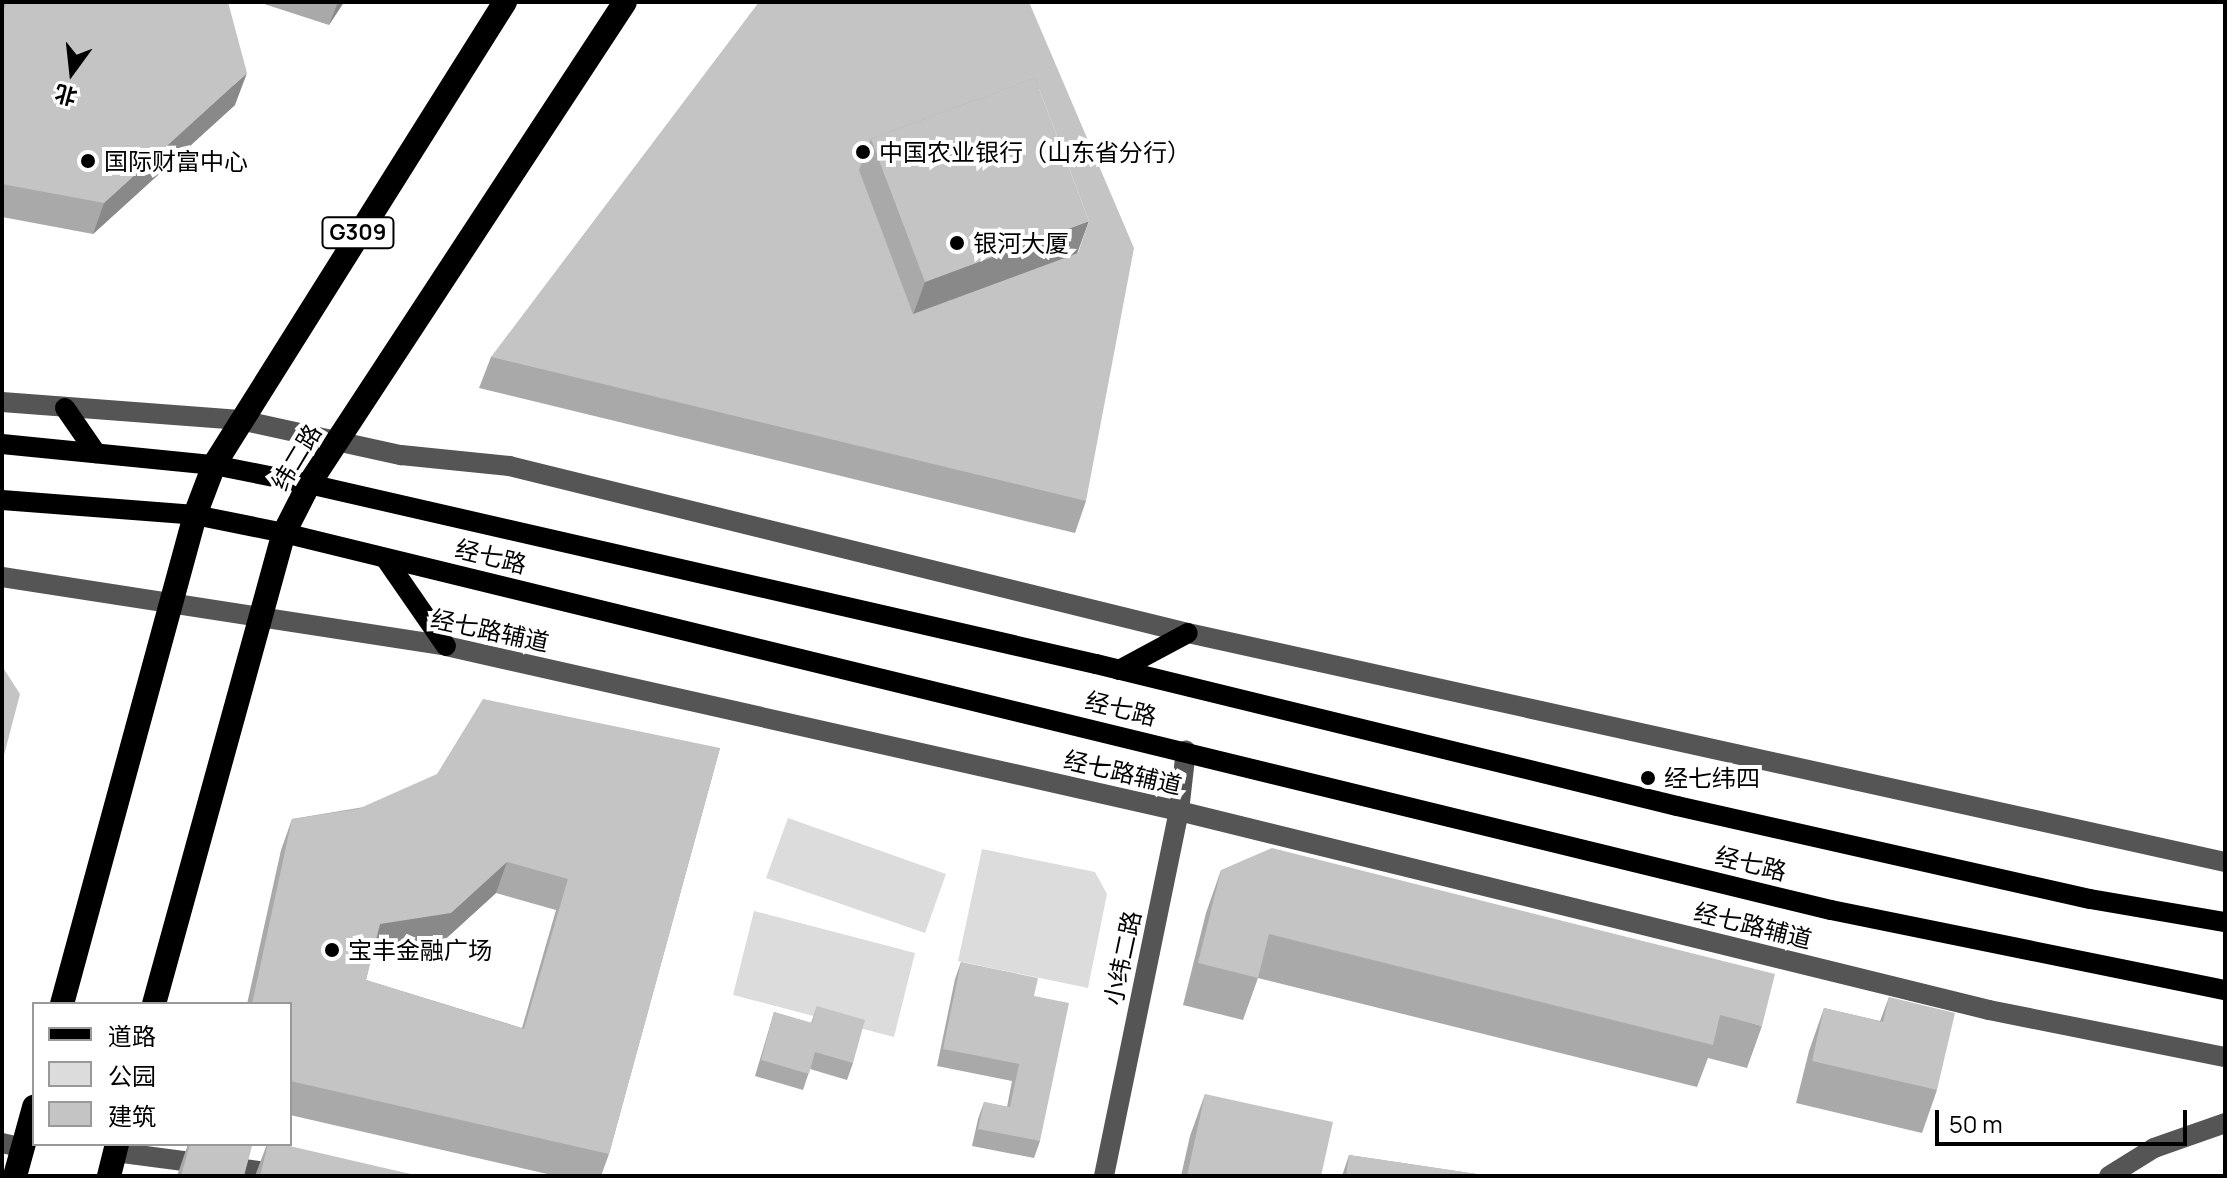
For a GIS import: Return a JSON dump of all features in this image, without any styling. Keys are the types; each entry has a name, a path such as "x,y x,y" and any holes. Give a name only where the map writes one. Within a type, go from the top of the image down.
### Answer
{"highway":[{"name":"G309","path":"63,1002 195,515 214,465 505,2"},
{"name":"纬二路","path":"155,1002 284,533 309,484 625,2"},
{"path":"15,1176 12,1146 32,1111"},
{"path":"109,1176 116,1148"}],"main road":[{"path":"65,408 96,453"},
{"name":"经七路","path":"2,444 214,465 309,484 1119,670 1677,806 2090,899 2225,922"},
{"name":"经七路","path":"2,500 195,515 284,533 1186,750 1831,910 2225,990"},
{"path":"385,558 446,646"},
{"path":"1119,670 1188,633"}],"street":[{"path":"2,402 240,420 401,455 509,466 1188,633 2225,862"},
{"name":"经七路辅道","path":"2,577 446,646 1179,811 1989,1010 2225,1057"},
{"name":"小纬二路","path":"1104,1176 1179,811 1186,750"},
{"path":"2109,1176 2154,1148 2225,1123"},
{"path":"116,1148 298,1176"}],"green space":[{"path":"788,818 946,874 925,933 766,878"},
{"path":"982,849 1095,872 1107,894 1088,988 958,961"},
{"path":"754,911 915,953 894,1037 733,995"}],"building":[{"name":"国际财富中心","path":"6,2 228,2 247,73 104,203 2,184 2,20"},
{"name":"中国农业银行（山东省分行）","path":"759,2 1029,2 1134,248 1086,501 491,357","holes":["1035,78 1089,221 1078,253 913,314 859,170 871,139"]},
{"path":"1035,78 1089,221 925,282 871,139"},
{"path":"2,666 20,694 2,763"},
{"name":"宝丰金融广场","path":"483,699 720,748 609,1154 292,1081 292,1002 252,1002 292,819 358,809 437,774","holes":["507,862 568,879 524,1029 366,980 380,924 451,913"]},
{"path":"1272,848 1775,974 1762,1026 1720,1015 1713,1045 1269,934 1258,978 1198,963 1221,870"},
{"path":"961,962 1038,978 1034,996 1069,1003 1040,1141 978,1129 984,1102 1010,1107 1019,1064 943,1049"},
{"path":"1889,997 1955,1013 1937,1090 1812,1061 1824,1008 1883,1022"},
{"path":"817,1006 865,1020 853,1063 815,1052 809,1074 761,1060 774,1012 812,1023"},
{"path":"1205,1094 1333,1122 1321,1176 1187,1176"},
{"path":"189,1146 252,1146 244,1176 181,1176"},
{"path":"268,1146 290,1146 419,1176 260,1176"},
{"path":"1349,1155 1490,1176 1346,1176"}],"place":[{"name":"中国农业银行（山东省分行）","path":"863,152"},
{"name":"国际财富中心","path":"88,161"},
{"name":"银河大厦","path":"957,243"},
{"name":"经七纬四","path":"1648,778"},
{"name":"宝丰金融广场","path":"332,950"}]}
